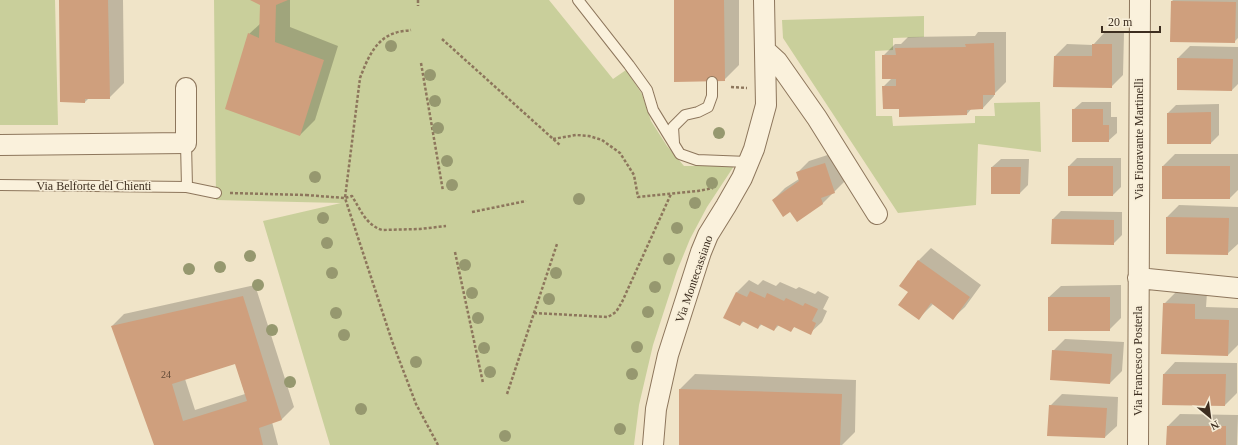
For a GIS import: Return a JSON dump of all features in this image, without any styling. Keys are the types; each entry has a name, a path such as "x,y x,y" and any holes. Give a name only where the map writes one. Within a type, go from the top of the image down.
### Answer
{"street":[{"name":"Via Montecassiano","path":"653,445 656,410 666,363 699,260 708,235 734,193 754,149 766,105 764,0"},
{"name":"Via Fioravante Martinelli","path":"1138,278 1140,0"},
{"path":"765,50 777,61 817,118 877,214"},
{"path":"0,145 186,143 186,88"},
{"path":"1138,278 1238,288"},
{"name":"Via Francesco Posterla","path":"1138,278 1138,445"}],"lane":[{"path":"578,0 647,90 653,110 680,154 697,160 748,162"},
{"path":"674,145 674,127 685,115 698,112 708,107 712,96 712,82"},
{"path":"186,143 187,186"},
{"name":"Via Belforte del Chienti","path":"0,185 187,186 216,193"}],"path":[{"path":"418,0 418,6"},
{"path":"411,30 394,33 380,42 367,59 360,78 345,198 392,341 416,404 438,445"},
{"path":"442,39 561,146"},
{"path":"421,63 443,191"},
{"path":"731,87 747,88"},
{"path":"553,139 576,135 589,136 602,140 620,153 634,174 638,197 698,191 720,187"},
{"path":"216,193 306,195 345,198 352,196 367,220 382,230 420,229 446,226"},
{"path":"534,313 608,317 616,312 622,302 671,194"},
{"path":"472,212 526,202"},
{"path":"507,394 557,244"},
{"path":"455,252 483,383"}],"green space":[{"path":"0,0 55,0 58,125 0,125"},
{"path":"214,0 549,0 613,79 626,70 642,94 651,121 667,146 684,166 734,166 707,207 690,239 677,271 653,345 639,405 634,445 330,445 263,221 341,203 216,200"},
{"path":"924,16 924,37 893,38 893,50 875,51 876,116 892,116 893,126 975,123 975,116 995,116 994,103 1040,102 1041,152 978,144 976,205 898,213 783,38 782,20"}],"building":[{"path":"59,0 108,0 110,99 85,99 85,103 60,102"},
{"path":"250,0 288,0 276,5 275,42 324,60 300,136 225,109 248,33 259,38 260,5"},
{"path":"674,0 724,0 725,81 674,82"},
{"path":"1171,1 1236,2 1235,43 1170,42"},
{"path":"994,43 995,95 983,95 983,109 967,110 967,115 899,117 899,109 883,109 882,86 896,86 896,79 882,79 882,55 896,55 895,48 966,47 965,44"},
{"path":"1092,44 1112,44 1112,88 1053,87 1054,56 1092,56"},
{"path":"1177,58 1233,59 1232,91 1177,90"},
{"path":"1072,109 1103,109 1103,125 1109,125 1109,142 1072,142"},
{"path":"1211,112 1211,144 1167,144 1167,113"},
{"path":"825,163 835,193 821,198 823,204 797,222 790,212 783,217 772,200 799,181 796,172"},
{"path":"1068,166 1113,166 1113,196 1068,196"},
{"path":"1162,166 1230,166 1230,199 1162,199"},
{"path":"991,167 1021,167 1020,194 991,194"},
{"path":"1166,217 1229,218 1228,255 1166,254"},
{"path":"1052,219 1114,220 1114,245 1051,244"},
{"path":"918,260 970,297 953,320 931,303 919,320 898,305 908,292 899,286"},
{"path":"750,291 765,298 767,293 784,301 786,298 803,306 805,303 818,309 812,321 816,323 811,335 794,327 791,332 777,325 774,331 760,324 758,329 742,321 740,326 723,318 736,292 747,297"},
{"path":"243,296 282,420 259,428 263,445 154,445 111,326","holes":["235,364 247,401 183,421 172,384"]},
{"path":"1048,297 1110,297 1110,331 1048,331"},
{"path":"1163,303 1195,304 1195,319 1229,320 1228,356 1161,354"},
{"path":"1052,350 1112,354 1110,384 1050,380"},
{"path":"1163,374 1226,374 1225,406 1162,405"},
{"path":"679,389 842,394 840,445 679,445"},
{"path":"1049,405 1107,408 1105,438 1047,436"},
{"path":"1167,426 1226,426 1226,445 1166,445"}]}
